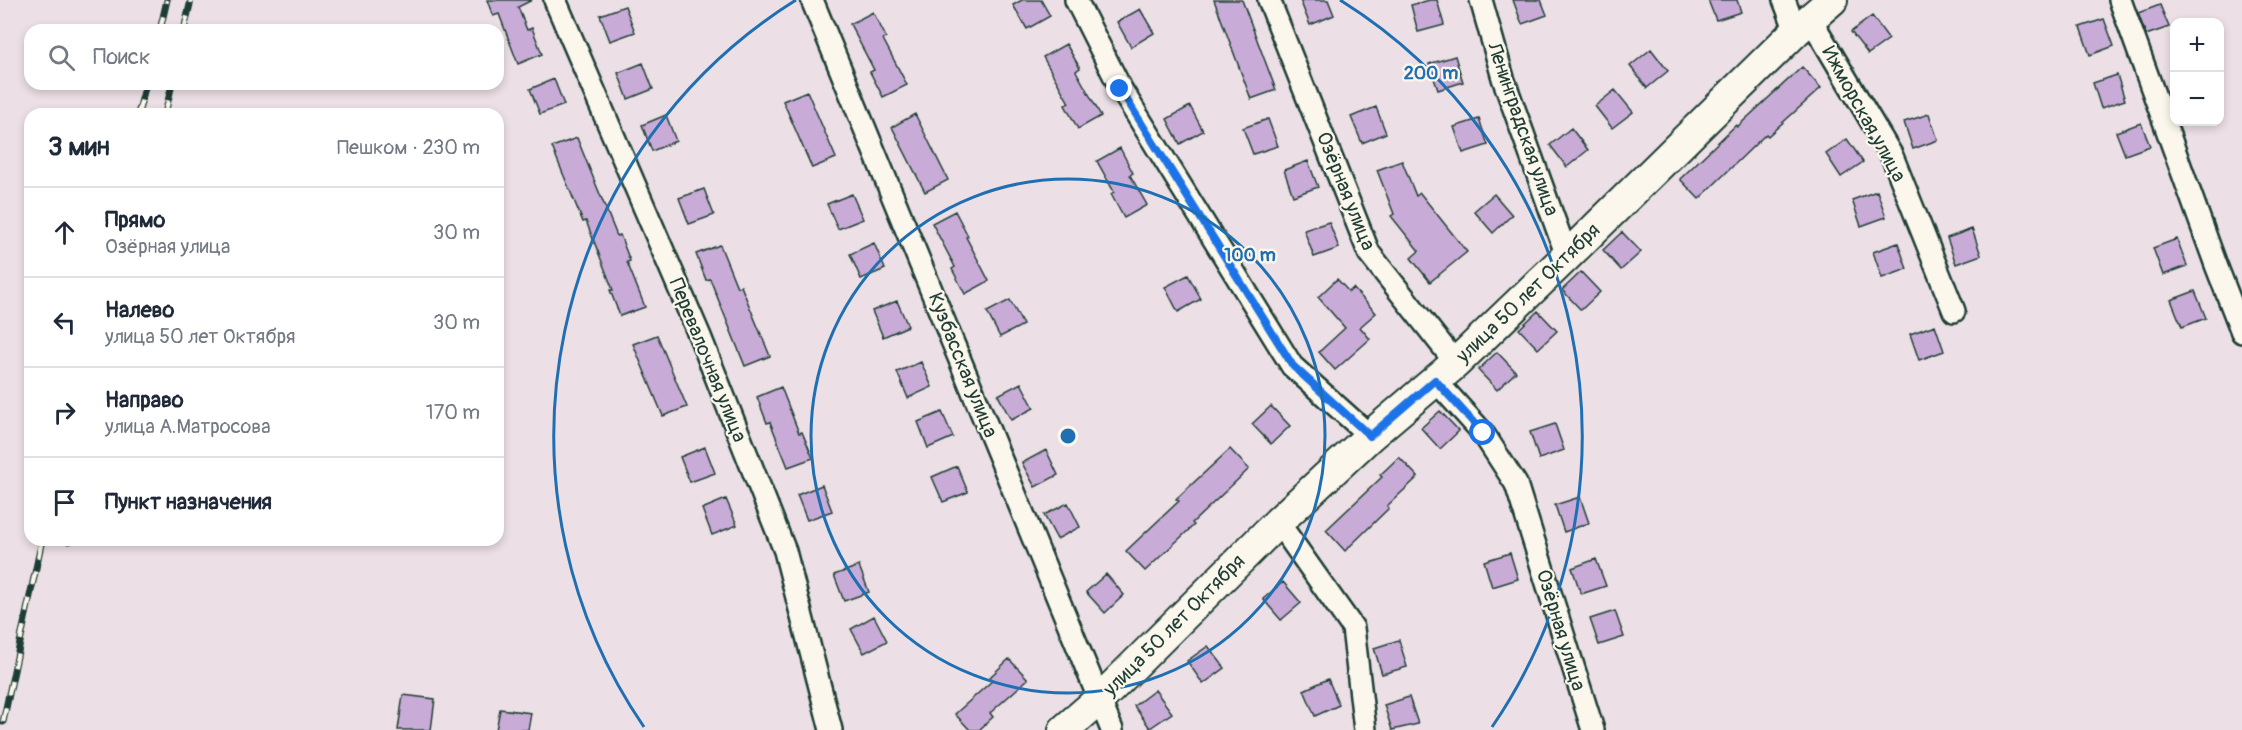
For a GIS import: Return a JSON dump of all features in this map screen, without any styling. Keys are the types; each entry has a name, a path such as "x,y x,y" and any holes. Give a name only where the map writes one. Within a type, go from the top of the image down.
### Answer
{"main road":[{"name":"улица 50 лет Октября","path":"1064,730 1101,698 1278,522 1568,256 1813,16"}],"street":[{"name":"Перевалочная улица","path":"555,0 701,339 785,551 831,730"},
{"name":"Кузбасская улица","path":"812,0 1101,698 1112,730"},
{"path":"1076,0 1120,89 1293,366 1370,436"},
{"name":"Озёрная улица","path":"1269,0 1370,253 1516,484 1593,730"},
{"name":"Ленинградская улица","path":"1481,0 1503,78 1568,256"},
{"name":"Ижморская улица","path":"1784,0 1813,16 1892,156 1954,311"},
{"path":"2120,0 2242,332"},
{"path":"1278,522 1353,628 1365,730"}],"building":[{"path":"487,0 532,0 518,7 527,30 532,28 542,54 518,64 499,14 493,16"},
{"path":"1022,0 1041,0 1050,16 1027,29 1013,5"},
{"path":"1214,0 1242,0 1276,90 1251,99"},
{"path":"1300,0 1328,0 1334,15 1310,25"},
{"path":"1437,0 1444,25 1418,32 1411,5"},
{"path":"1513,0 1541,0 1547,15 1522,24"},
{"path":"1708,0 1737,0 1741,12 1716,20"},
{"path":"2160,5 2169,27 2146,35 2138,13"},
{"path":"625,6 635,32 610,41 600,15"},
{"path":"1140,9 1154,33 1131,47 1117,22"},
{"path":"873,12 886,37 883,39 907,85 883,97 870,72 874,70 850,24"},
{"path":"1872,16 1889,39 1868,54 1851,32"},
{"path":"2104,19 2114,46 2090,55 2080,27"},
{"path":"1066,44 1080,68 1076,71 1101,116 1078,129 1065,105 1069,103 1043,57"},
{"path":"1651,49 1668,71 1647,88 1630,66"},
{"path":"1455,56 1463,82 1438,90 1429,64"},
{"path":"643,63 653,89 628,99 618,73"},
{"path":"1802,67 1821,88 1768,136 1766,134 1699,199 1680,179 1736,125 1737,127"},
{"path":"2117,75 2125,100 2101,108 2093,83"},
{"path":"554,79 564,105 540,114 530,89"},
{"path":"1615,90 1633,112 1612,128 1595,106"},
{"path":"807,91 836,158 812,168 783,101"},
{"path":"1190,106 1203,131 1180,144 1167,119"},
{"path":"1376,107 1386,133 1362,143 1351,117"},
{"path":"915,114 948,180 925,192 892,127"},
{"path":"1929,114 1938,140 1913,149 1904,122"},
{"path":"666,115 676,141 652,151 642,125"},
{"path":"1268,119 1278,146 1253,154 1243,128"},
{"path":"1479,119 1488,145 1463,153 1454,127"},
{"path":"2141,123 2150,146 2125,155 2116,132"},
{"path":"1571,128 1588,150 1567,167 1550,145"},
{"path":"577,138 617,236 620,235 630,261 627,262 645,307 620,316 610,290 613,290 586,221 583,222 552,147"},
{"path":"1847,139 1863,162 1841,177 1826,154"},
{"path":"1120,148 1133,173 1130,175 1147,205 1124,218 1111,194 1114,192 1097,161"},
{"path":"1308,161 1318,187 1293,196 1284,170"},
{"path":"1402,161 1416,196 1420,193 1467,252 1430,282 1411,258 1419,251 1391,216 1394,214 1377,170"},
{"path":"704,189 714,215 689,224 679,198"},
{"path":"1877,191 1886,217 1861,226 1852,200"},
{"path":"852,194 863,219 838,229 827,204"},
{"path":"1494,194 1512,215 1493,233 1474,211"},
{"path":"955,211 989,281 965,294 952,269 955,267 932,223"},
{"path":"1329,222 1339,248 1314,257 1304,230"},
{"path":"1972,229 1981,255 1956,264 1947,238"},
{"path":"1622,232 1641,252 1621,270 1603,250"},
{"path":"2177,239 2187,266 2163,275 2153,248"},
{"path":"874,243 885,269 861,279 850,254"},
{"path":"1898,243 1907,269 1882,278 1873,252"},
{"path":"720,245 737,287 741,286 770,356 745,366 710,279 706,280 696,254"},
{"path":"1581,272 1600,292 1581,310 1562,290"},
{"path":"1188,275 1201,299 1178,312 1165,287"},
{"path":"1337,279 1349,292 1353,288 1376,313 1360,327 1370,339 1335,370 1319,352 1345,328 1318,297"},
{"path":"2195,291 2206,318 2182,327 2171,300"},
{"path":"1010,300 1023,325 1000,337 987,312"},
{"path":"897,301 908,326 883,337 872,311"},
{"path":"1538,311 1557,331 1538,349 1519,329"},
{"path":"1935,325 1944,351 1919,360 1910,334"},
{"path":"657,335 687,407 663,416 633,344"},
{"path":"1497,352 1516,372 1497,390 1478,370"},
{"path":"921,362 932,387 908,398 897,372"},
{"path":"1021,383 1034,408 1011,420 998,395"},
{"path":"781,387 799,433 802,432 813,458 788,467 757,397"},
{"path":"1271,406 1290,426 1271,444 1252,424"},
{"path":"1440,411 1459,431 1440,449 1421,428"},
{"path":"942,412 953,437 928,448 918,422"},
{"path":"1555,424 1564,450 1539,459 1530,432"},
{"path":"705,447 715,473 690,482 680,457"},
{"path":"1230,449 1249,469 1145,571 1126,551 1179,501 1176,499"},
{"path":"1046,450 1058,475 1035,487 1022,463"},
{"path":"1399,457 1418,477 1345,551 1326,530 1382,477 1380,475"},
{"path":"957,466 968,492 943,502 932,477"},
{"path":"822,485 832,511 807,520 797,495"},
{"path":"1580,497 1589,523 1564,532 1555,505"},
{"path":"726,499 737,525 712,535 702,509"},
{"path":"1068,503 1080,527 1057,539 1044,515"},
{"path":"1510,553 1518,579 1492,587 1484,561"},
{"path":"1596,559 1606,586 1581,594 1572,568"},
{"path":"859,566 869,592 844,601 834,575"},
{"path":"1106,574 1124,595 1105,613 1086,592"},
{"path":"1283,582 1301,603 1281,620 1263,599"},
{"path":"1615,611 1624,637 1599,645 1590,619"},
{"path":"874,616 887,641 864,653 851,629"},
{"path":"1399,640 1407,667 1382,674 1374,648"},
{"path":"1208,646 1225,668 1203,684 1187,661"},
{"path":"1009,659 1028,679 990,713 993,717 979,730 970,730 955,714 993,680 990,677"},
{"path":"1328,679 1339,705 1315,716 1304,690"},
{"path":"1155,690 1172,713 1150,728 1134,706"},
{"path":"403,695 435,699 431,730 398,730"},
{"path":"1409,697 1418,724 1392,730 1384,705"},
{"path":"500,709 531,713 528,730 496,730"}],"railway":[{"path":"161,24 167,0"},
{"path":"185,24 191,0"},
{"path":"140,108 144,90"},
{"path":"166,108 171,90"},
{"path":"3,722 41,546"}],"route":[{"path":"1120,89 1293,366 1370,436 1435,380 1483,433"}]}
